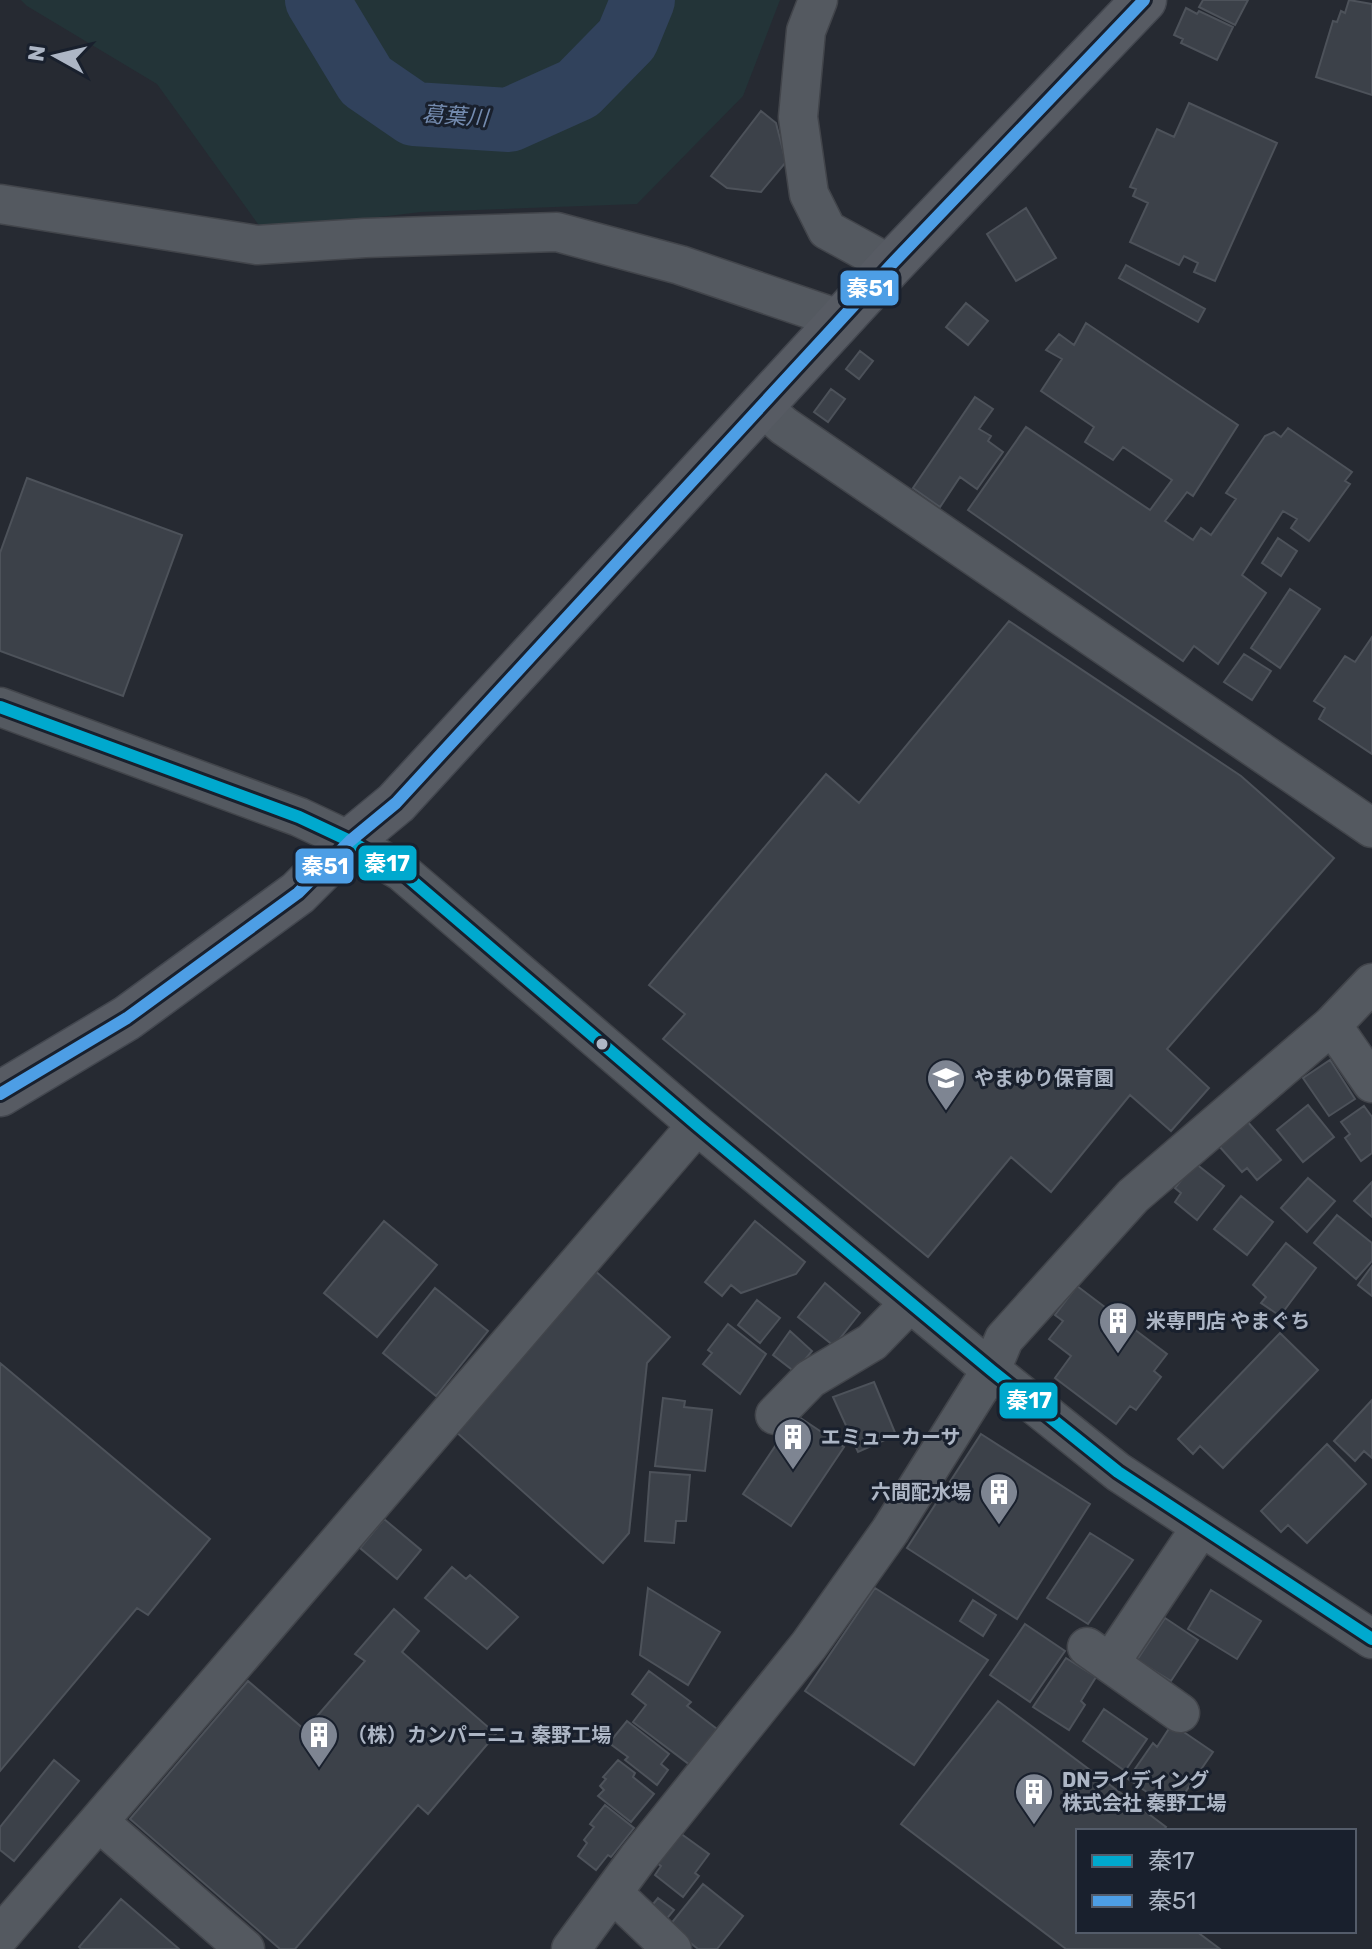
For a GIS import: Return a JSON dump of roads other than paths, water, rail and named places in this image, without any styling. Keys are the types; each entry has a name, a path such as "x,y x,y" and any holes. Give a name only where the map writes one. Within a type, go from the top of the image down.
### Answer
{"main road":[{"path":"0,1094 127,1018 298,893 350,841 396,803 891,265 1144,0"}],"street":[{"path":"818,0 806,31 798,117 809,194 827,230 891,265"},
{"path":"0,204 257,245 557,232 680,265 842,320"},
{"path":"761,406 784,426 1372,828"},
{"path":"0,707 299,817 350,841 402,872 697,1125 1118,1472 1372,1639"},
{"path":"571,1949 809,1645 890,1531 991,1370 1000,1343 1133,1196 1332,1025 1372,983"},
{"path":"1332,1025 1372,1083"},
{"path":"0,1936 697,1125"},
{"path":"775,1415 810,1379 872,1342 910,1303"},
{"path":"1180,1713 1098,1655 1201,1527"},
{"path":"99,1822 245,1949"},
{"path":"613,1893 672,1949"}],"waterway":[{"name":"葛葉川","path":"317,0 366,81 414,114 509,120 578,89 627,39 643,0"}],"place":[{"name":"やまゆり保育園","path":"946,1112"},
{"name":"米専門店 やまぐち","path":"1118,1355"},
{"name":"エミューカーサ","path":"793,1471"},
{"name":"六間配水場","path":"999,1526"},
{"name":"（株）カンパーニュ 秦野工場","path":"319,1769"},
{"name":"DNライディング 株式会社 秦野工場","path":"1034,1826"}]}
